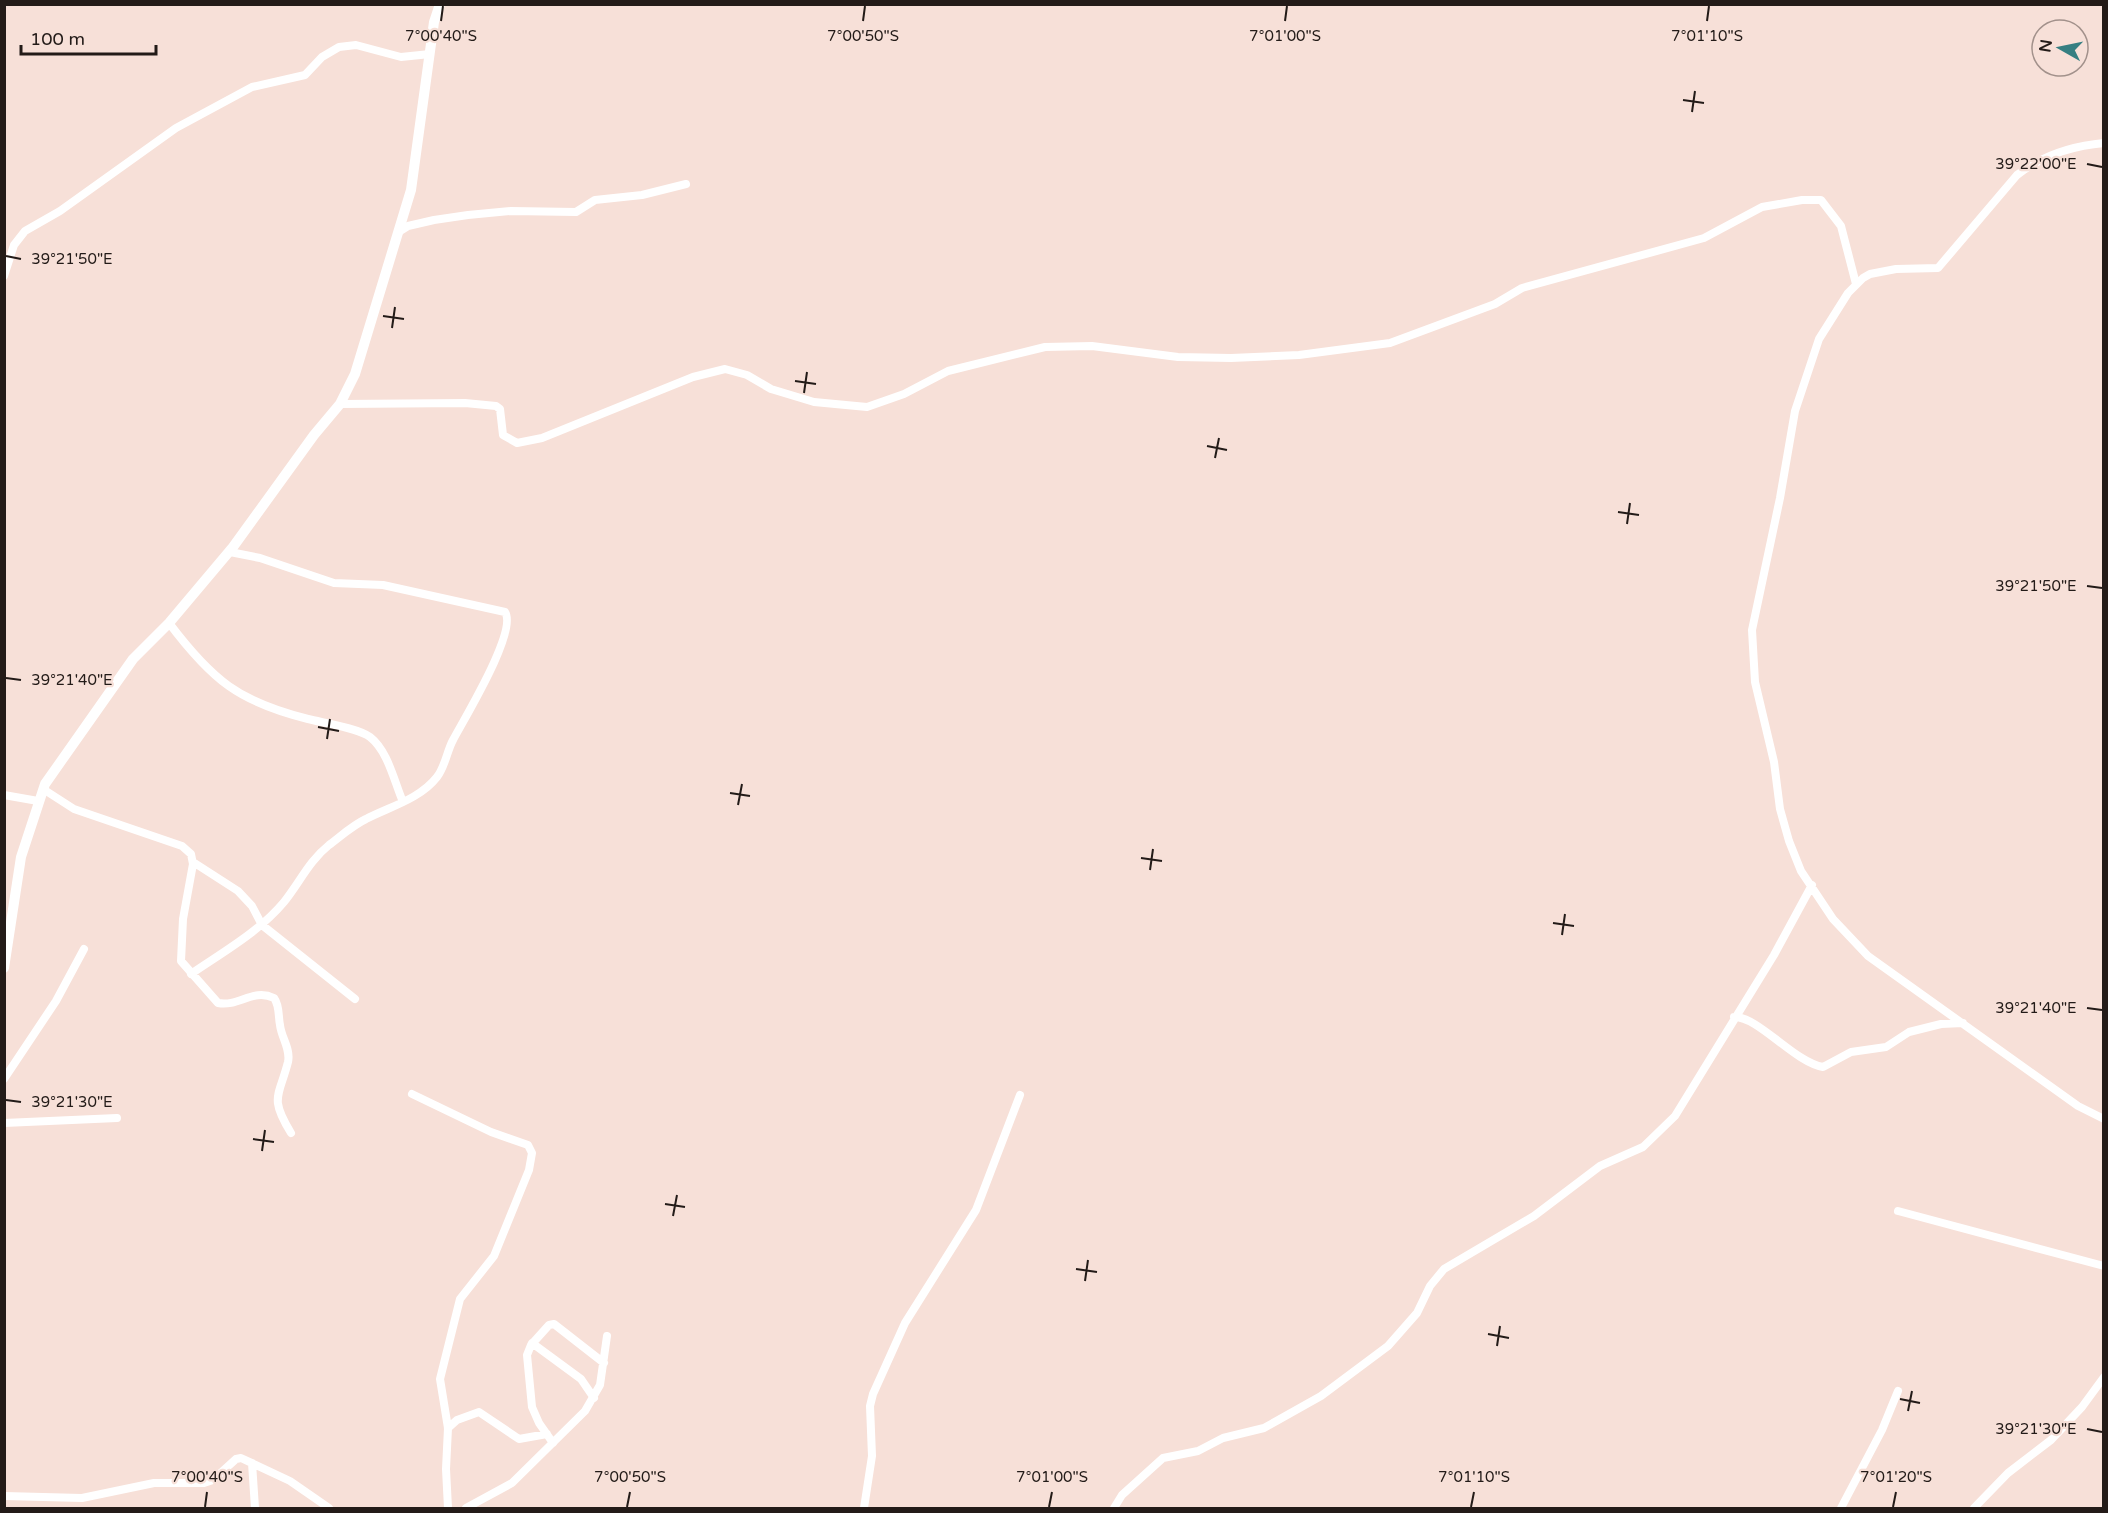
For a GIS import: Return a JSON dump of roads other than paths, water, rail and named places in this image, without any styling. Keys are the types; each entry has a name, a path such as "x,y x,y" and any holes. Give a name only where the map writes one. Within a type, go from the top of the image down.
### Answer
{"street":[{"path":"4,968 13,924 18,875 42,789 133,659 169,623 230,552 314,435 340,404 365,349 411,190 430,54 440,4"},
{"path":"4,276 14,245 26,231 60,211 176,128 252,87 301,77 331,50 348,45 401,57 430,54"},
{"path":"2103,143 2059,151 2033,163 2017,175 1938,268 1884,271 1870,274 1856,284 1820,339 1800,392 1752,630 1755,682 1774,762 1780,809 1793,853 1833,919 1868,956 2078,1106 2103,1119"},
{"path":"400,231 408,226 468,215 511,211 576,212 595,200 642,195 686,184"},
{"path":"340,404 465,403 496,406 500,409 503,435 517,443 542,438 693,377 719,369 747,375 771,389 814,402 867,407 904,394 948,371 1045,347 1092,346 1178,357 1231,358 1299,355 1390,343 1495,304 1522,288 1704,238 1762,207 1802,200 1821,200 1841,226 1856,284"},
{"path":"191,974 262,925 285,901 306,867 327,847 365,819 403,802 437,778 452,741 473,705 502,644 508,620 505,612 383,585 334,583 260,558 230,552"},
{"path":"169,623 199,661 247,698 269,709 368,735 384,755 403,802"},
{"path":"42,789 74,809 182,846 191,854 193,862 183,919 181,961 218,1003 229,1004 260,994 268,995 278,1003 280,1027 287,1046 288,1062 279,1083 277,1104 291,1133"},
{"path":"4,795 38,801"},
{"path":"193,862 238,891 252,906 262,925 355,999"},
{"path":"1114,1509 1122,1495 1163,1458 1198,1451 1223,1438 1264,1428 1320,1396 1388,1346 1417,1313 1430,1286 1444,1269 1534,1216 1600,1166 1633,1153 1649,1143 1675,1116 1774,955 1812,885"},
{"path":"4,1080 56,1001 84,949"},
{"path":"1734,1017 1744,1017 1808,1062 1822,1067 1857,1050 1886,1047 1909,1032 1941,1024 1963,1023"},
{"path":"412,1094 491,1132 528,1145 532,1153 529,1170 494,1256 460,1299 440,1379 448,1428 446,1469 448,1509"},
{"path":"864,1509 872,1456 870,1406 873,1394 905,1323 976,1210 1020,1095"},
{"path":"4,1123 117,1118"},
{"path":"1898,1211 2103,1266"},
{"path":"553,1443 534,1415 530,1396 527,1355 532,1343 549,1324 554,1324 604,1363"},
{"path":"466,1509 512,1483 575,1424 594,1398 604,1363 607,1336"},
{"path":"532,1343 581,1378 594,1398"},
{"path":"1974,1509 2008,1473 2051,1440 2082,1407 2103,1377"},
{"path":"1841,1509 1877,1440 1898,1391"},
{"path":"448,1428 465,1416 481,1412 519,1439 547,1434"},
{"path":"4,1497 82,1498 154,1483 204,1483 213,1480 236,1459 241,1458 290,1481 329,1509"},
{"path":"252,1463 255,1509"}]}
